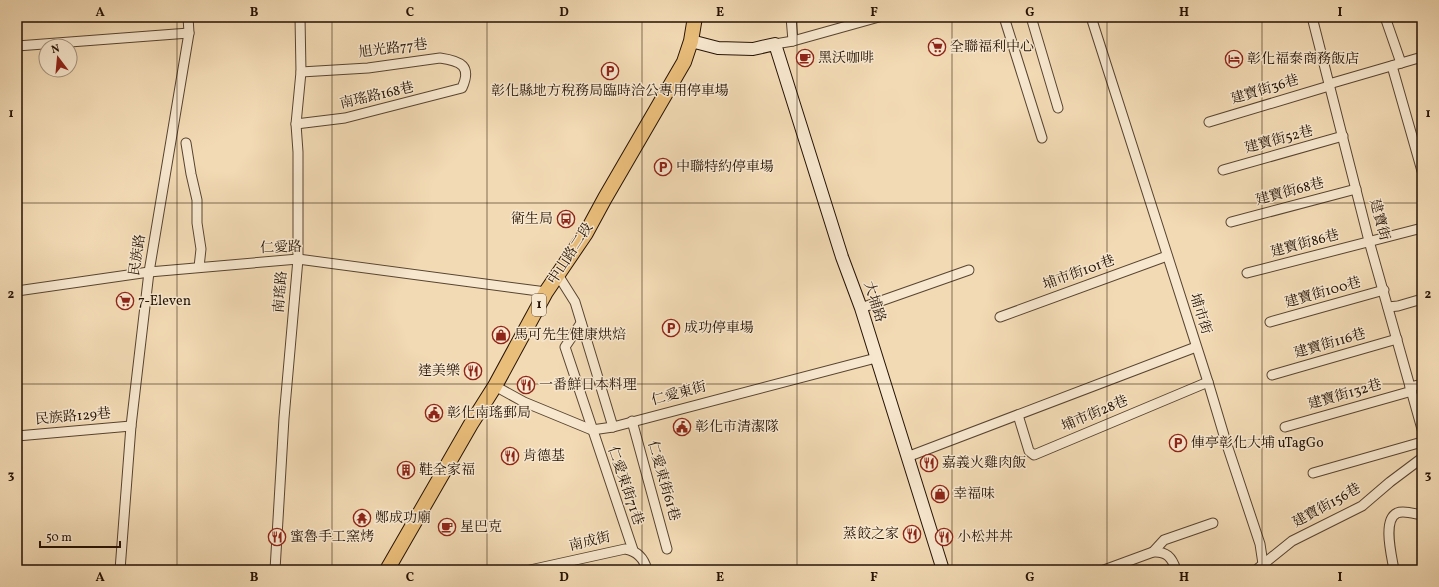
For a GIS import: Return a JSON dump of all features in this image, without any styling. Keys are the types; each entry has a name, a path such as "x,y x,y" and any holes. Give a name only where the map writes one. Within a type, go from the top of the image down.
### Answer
{"main road":[{"name":"中山路二段","path":"387,570 471,424 495,386 546,292 586,233 684,62 691,41 695,17"},
{"path":"691,41 718,48 753,49 775,44"},
{"name":"大埔路","path":"775,44 842,256 861,308 943,570"}],"street":[{"name":"民族路","path":"120,570 131,426 149,272 189,32 188,17"},
{"name":"南瑤路","path":"275,570 284,418 298,259 298,152 296,124 301,72 300,17"},
{"path":"791,17 793,41"},
{"path":"775,44 793,41 880,17"},
{"path":"1004,17 1042,138"},
{"path":"1031,17 1058,108"},
{"name":"埔市街","path":"907,457 1196,347 1091,17"},
{"name":"建寶街","path":"1312,17 1370,242 1422,429"},
{"path":"1385,17 1401,63"},
{"path":"17,46 189,32"},
{"name":"建寶街36巷","path":"1209,122 1422,57"},
{"name":"旭光路77巷","path":"301,72 368,68 440,58 450,59 460,64 466,71 467,78 462,88"},
{"path":"1392,66 1422,171"},
{"name":"南瑤路168巷","path":"296,124 345,118 462,88"},
{"name":"建寶街52巷","path":"1223,170 1343,136"},
{"path":"186,144 197,200 197,223 201,249 199,267"},
{"name":"建寶街68巷","path":"1231,222 1356,189"},
{"name":"建寶街86巷","path":"1247,273 1422,228"},
{"name":"埔市街101巷","path":"1000,317 1167,256"},
{"name":"仁愛路","path":"17,291 149,272 298,259 546,292"},
{"path":"861,308 969,270"},
{"path":"558,275 575,302 613,427"},
{"name":"建寶街100巷","path":"1270,322 1384,290"},
{"path":"1388,307 1398,306 1422,299"},
{"name":"仁愛東街71巷","path":"581,322 565,347 633,550"},
{"name":"建寶街116巷","path":"1272,375 1397,339"},
{"path":"1196,347 1260,544 1260,567"},
{"name":"仁愛東街","path":"592,430 613,427 876,358"},
{"name":"埔市街28巷","path":"1018,415 1029,451 1034,455 1208,382"},
{"name":"建寶街132巷","path":"1285,426 1411,389 1422,384"},
{"path":"495,386 524,402 592,430"},
{"name":"仁愛東街61巷","path":"632,421 667,549"},
{"name":"民族路129巷","path":"17,436 131,426"},
{"path":"1313,473 1422,442"},
{"name":"建寶街156巷","path":"1260,567 1292,541 1362,506 1390,482 1422,458"},
{"path":"1394,570 1389,535 1389,526 1392,518 1397,513 1404,512 1422,515"},
{"path":"1153,552 1164,540 1213,522"},
{"name":"南成街","path":"530,570 625,549 633,550 639,555 647,570"},
{"path":"1104,570 1153,552 1161,552 1168,556 1174,564 1176,570"}],"place":[{"name":"全聯福利中心","path":"937,47"},
{"name":"黑沃咖啡","path":"805,58"},
{"name":"彰化福泰商務飯店","path":"1234,59"},
{"name":"彰化縣地方稅務局臨時洽公專用停車場","path":"610,71"},
{"name":"中聯特約停車場","path":"663,167"},
{"name":"衛生局","path":"566,219"},
{"name":"7-Eleven","path":"125,301"},
{"name":"成功停車場","path":"671,328"},
{"name":"馬可先生健康烘焙","path":"501,335"},
{"name":"達美樂","path":"473,371"},
{"name":"一番鮮日本料理","path":"526,385"},
{"name":"彰化南瑤郵局","path":"434,413"},
{"name":"彰化市清潔隊","path":"682,427"},
{"name":"俥亭彰化大埔 uTagGo","path":"1178,443"},
{"name":"肯德基","path":"510,456"},
{"name":"嘉義火雞肉飯","path":"929,463"},
{"name":"鞋全家福","path":"406,470"},
{"name":"幸福味","path":"940,494"},
{"name":"鄭成功廟","path":"362,518"},
{"name":"星巴克","path":"447,527"},
{"name":"蒸餃之家","path":"912,534"},
{"name":"蜜魯手工窯烤","path":"277,537"},
{"name":"小松丼丼","path":"944,537"}]}
